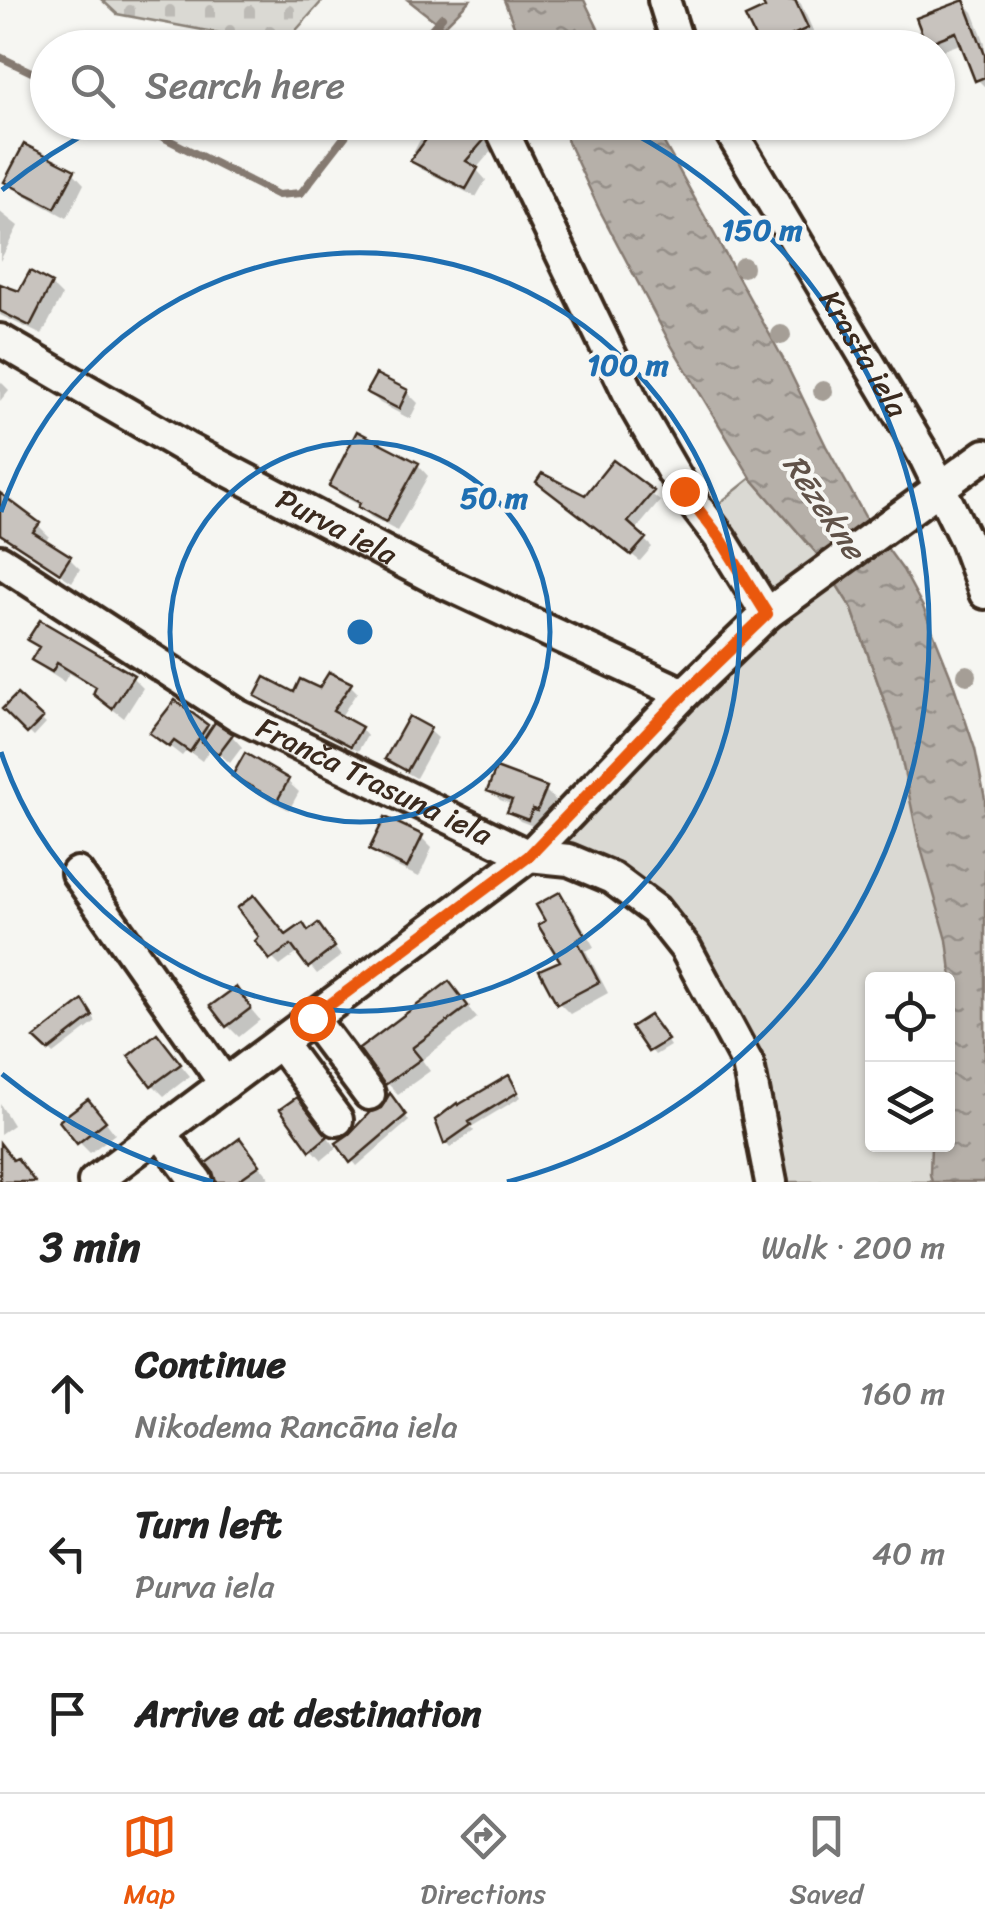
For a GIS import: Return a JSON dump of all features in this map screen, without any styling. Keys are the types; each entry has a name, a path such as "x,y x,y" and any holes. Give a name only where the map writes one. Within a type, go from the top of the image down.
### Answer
{"street":[{"path":"664,0 674,30"},
{"path":"507,140 636,408 684,491 720,538 767,614"},
{"name":"Krasta iela","path":"736,140 915,440 966,541 985,593"},
{"name":"Purva iela","path":"0,340 186,448 434,578 684,694"},
{"path":"107,1178 160,1132 529,856 684,694 767,614 985,456"},
{"name":"Franča Trasuna iela","path":"0,561 238,716 529,856 569,860 612,878 655,910 686,949 748,1064 772,1182"},
{"path":"76,873 225,1084"},
{"path":"312,1018 369,1094"},
{"path":"280,1043 337,1120"},
{"path":"160,1132 197,1182"}],"green space":[{"path":"102,0 323,0 296,30 203,30 117,14"},
{"path":"751,478 818,555 852,609 897,737 985,919 985,1182 789,1182 755,1040 631,892 529,856 775,599 711,510"}],"water":[{"path":"408,0 470,0 443,27"},
{"path":"504,0 584,0 599,30 517,30"},
{"name":"Rēzekne","path":"567,140 662,140 868,522 903,570 923,607 975,749 985,799 985,1182 932,1182 930,1174 931,1152 955,1152 955,972 951,972 947,940 918,838 897,737 852,609 818,555 751,478 671,345"}],"building":[{"path":"761,0 795,0 808,28 751,30 745,17 765,8"},
{"path":"964,0 985,55 985,77 975,81 955,30 921,30 916,18"},
{"path":"426,140 484,140 466,161 478,168 466,189 410,161"},
{"path":"24,144 75,170 55,208 4,182"},
{"path":"30,271 52,283 30,326 0,311 0,284 19,291"},
{"path":"376,374 408,390 399,409 366,392"},
{"path":"357,431 419,463 386,522 329,486"},
{"path":"613,460 654,491 628,522 646,538 631,555 536,482 542,473 585,495"},
{"path":"0,493 40,523 33,532 71,556 60,573 0,534"},
{"path":"40,620 134,675 112,709 93,694 96,687 57,663 52,672 31,660 39,647 27,640"},
{"path":"329,672 352,683 333,711 362,727 351,746 255,696 265,677 294,692 300,679 319,688"},
{"path":"17,694 43,718 27,734 2,709"},
{"path":"175,700 208,725 190,752 174,741 169,747 149,733"},
{"path":"409,716 431,728 407,771 385,759"},
{"path":"215,722 233,734 218,754 202,742"},
{"path":"245,753 289,779 277,801 232,776"},
{"path":"496,768 547,787 537,811 533,809 528,820 507,812 512,800 487,791"},
{"path":"385,817 423,835 407,868 369,850"},
{"path":"560,892 585,935 577,940 599,982 557,1004 539,970 560,961 538,925 545,921 536,905"},
{"path":"254,895 286,935 303,923 308,931 318,923 335,947 308,968 291,945 270,960 255,941 259,937 237,908"},
{"path":"449,981 468,1006 412,1048 421,1059 385,1085 359,1049"},
{"path":"236,987 251,1008 226,1027 210,1006"},
{"path":"83,1000 93,1016 48,1051 34,1038"},
{"path":"650,1015 668,1040 648,1052 631,1027"},
{"path":"157,1033 181,1064 151,1086 128,1056"},
{"path":"509,1075 518,1092 469,1122 471,1125 444,1144 435,1120 457,1103"},
{"path":"390,1093 406,1115 350,1163 336,1143 370,1112 381,1108"},
{"path":"297,1097 328,1136 310,1151 280,1109"},
{"path":"88,1099 106,1121 77,1144 59,1121"},
{"path":"240,1138 260,1165 236,1182 216,1182 206,1163"},
{"path":"0,1143 13,1160 17,1158 35,1182 0,1182"}],"waterway":[{"path":"431,30 442,17"},
{"path":"0,57 30,71"},
{"path":"169,140 278,195 301,193 342,140"}],"route":[{"path":"312,1018 529,856 684,694 767,614 720,538 684,491"}]}
